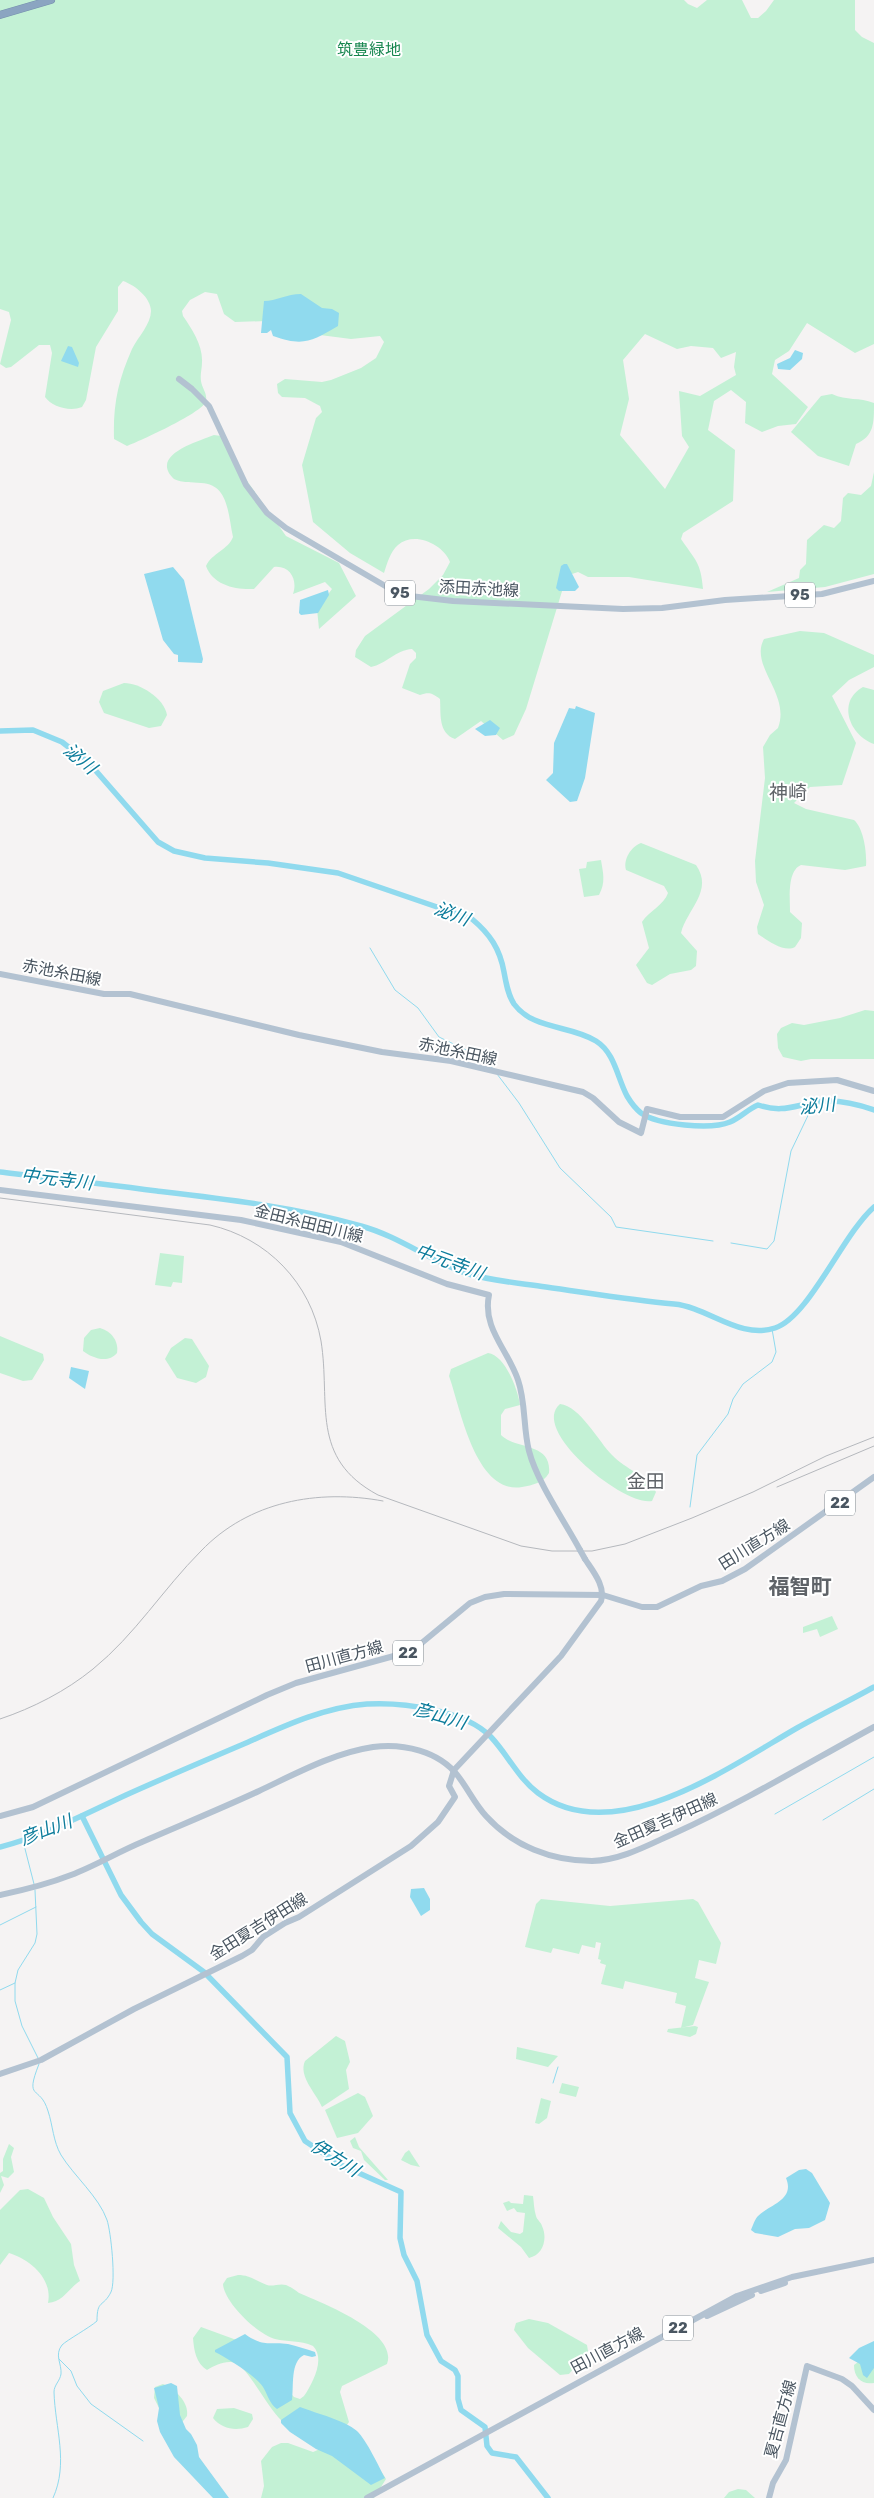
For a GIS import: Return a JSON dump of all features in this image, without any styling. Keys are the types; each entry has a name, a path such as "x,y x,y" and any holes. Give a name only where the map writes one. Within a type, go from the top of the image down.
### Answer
{"highway":[{"path":"0,15 51,0"}],"main road":[{"name":"添田赤池線","path":"179,379 209,406 246,485 267,513 286,528 398,592 433,600 623,609 662,608 725,600 822,594 874,581"},
{"name":"赤池糸田線","path":"0,974 104,994 130,994 299,1035 382,1052 450,1061 583,1092 593,1098 619,1122 641,1133 647,1110 680,1116 723,1117 764,1091 788,1083 837,1080 874,1091"},
{"name":"金田糸田田川線","path":"0,1190 241,1220 341,1242 447,1284 489,1295 487,1306 488,1322 508,1356 522,1391 529,1452 540,1477 600,1582 603,1595"},
{"name":"田川直方線","path":"0,1816 32,1807 296,1683 412,1651 470,1603 484,1597 504,1594 603,1595 642,1607 657,1607 702,1586 734,1576 778,1548 874,1477"},
{"path":"455,1768 561,1656 603,1595"},
{"name":"金田夏吉伊田線","path":"0,1895 45,1885 330,1760 352,1752 395,1746 414,1749 437,1758 455,1768 485,1815 518,1843 533,1850 566,1859 600,1860 634,1852 706,1819 874,1727"},
{"name":"金田夏吉伊田線","path":"0,2074 39,2061 134,2009 242,1956 252,1950 263,1937 285,1923 299,1917 411,1846 438,1822 455,1796 449,1786 455,1768"},
{"name":"田川直方線","path":"373,2498 494,2430 739,2300 820,2273 874,2262"},
{"name":"夏吉直方線","path":"769,2498 773,2483 786,2460 807,2366 842,2379 852,2386 874,2410"},
{"name":"田川直方線","path":"367,2498 480,2438"}],"green space":[{"name":"筑豊緑地","path":"0,0 684,0 697,8 707,0 742,0 751,18 758,18 774,0 855,0 855,30 862,37 874,43 874,344 855,353 807,323 789,351 775,360 772,374 808,407 796,424 778,426 762,432 745,423 746,402 731,390 714,401 708,430 735,450 733,501 683,533 681,539 699,567 703,589 629,577 588,577 578,572 572,574 563,588 526,709 514,735 503,740 481,721 455,739 443,728 440,699 435,695 420,695 402,688 410,664 416,658 416,653 412,649 401,652 371,667 355,657 356,650 365,636 429,589 443,575 450,562 441,550 435,545 420,539 405,541 393,551 384,573 350,553 313,522 302,465 316,418 322,412 320,406 305,398 282,397 278,393 277,384 285,379 322,382 361,368 376,358 384,342 380,336 351,339 320,335 267,321 235,322 224,314 217,294 205,292 190,300 182,311 201,350 201,378 206,395 205,403 192,414 127,446 114,439 114,415 117,393 123,372 132,349 147,326 150,316 150,306 142,293 123,281 118,287 118,311 96,347 86,400 82,407 72,409 57,406 45,397 52,353 50,345 39,345 11,367 6,368 0,364 11,320 9,312 0,309","holes":["645,334 677,349 691,346 713,348 721,358 736,352 734,367 736,375 700,396 679,391 682,436 689,447 665,489 620,435 629,399 623,360"]},
{"path":"832,394 843,398 874,403 872,428 862,441 856,444 849,466 818,456 791,432 821,396"},
{"path":"214,435 221,436 240,471 286,536 339,563 356,596 319,629 317,609 332,589 325,582 293,594 293,579 291,574 284,568 274,567 254,589 226,585 219,582 209,572 206,566 212,558 228,545 233,537 226,502 217,489 210,485 174,479 168,471 167,463 171,456 178,451"},
{"path":"874,472 874,574 825,587 767,592 799,578 800,570 806,564 807,540 824,525 834,528 841,521 843,498 848,493 861,495 871,486"},
{"path":"800,631 824,633 874,655 874,667 849,680 832,696 856,743 842,785 810,787 794,803 806,809 854,820 862,835 866,866 845,870 801,865 797,868 791,879 790,912 802,923 801,938 795,947 786,948 776,945 758,934 757,927 764,905 756,882 755,861 765,778 763,747 770,735 778,728 781,716 775,692 762,660 761,649 764,639"},
{"path":"124,683 144,689 156,697 167,715 161,726 149,728 104,713 99,702 103,691"},
{"path":"863,687 874,690 874,744 858,734 849,718 850,701 855,693"},
{"path":"641,843 696,865 701,874 702,883 698,900 681,933 697,951 696,966 691,970 670,974 652,985 647,983 636,965 649,948 642,922 663,901 668,893 664,886 626,870 625,866 629,854 634,847"},
{"path":"601,860 603,886 599,895 584,897 579,869 586,868 587,862"},
{"path":"865,1010 874,1011 874,1059 811,1059 801,1061 783,1057 778,1048 777,1034 781,1028 792,1023 804,1025 840,1018"},
{"path":"160,1253 184,1256 182,1283 173,1282 171,1287 155,1285"},
{"path":"100,1328 111,1334 117,1344 117,1353 105,1359 95,1358 83,1351 84,1338 91,1330"},
{"path":"0,1336 43,1354 44,1360 32,1380 23,1381 0,1373"},
{"path":"185,1338 192,1339 209,1366 206,1377 196,1383 177,1378 165,1359 171,1348"},
{"path":"488,1353 500,1360 510,1374 520,1405 505,1409 501,1415 501,1435 507,1440 539,1451 545,1456 548,1463 549,1473 544,1479 534,1484 522,1487 506,1486 492,1477 481,1463 472,1446 449,1376 451,1369"},
{"path":"560,1404 575,1411 589,1425 617,1460 648,1481 656,1492 652,1501 639,1500 622,1492 603,1480 568,1448 558,1431 554,1416"},
{"path":"832,1616 838,1629 820,1637 817,1629 803,1633 803,1627"},
{"path":"541,1899 610,1906 693,1899 698,1902 721,1943 716,1964 699,1960 695,1978 709,1982 693,2025 681,2028 686,2006 675,2003 677,1993 625,1981 623,1989 601,1984 606,1965 600,1963 601,1960 598,1959 601,1943 596,1942 595,1948 582,1945 579,1954 553,1948 551,1953 525,1947 536,1904"},
{"path":"698,2027 696,2034 690,2037 667,2032 668,2029"},
{"path":"336,2036 345,2041 350,2062 346,2070 349,2089 322,2107 306,2078 303,2067 305,2061"},
{"path":"517,2047 558,2056 548,2067 516,2059"},
{"path":"562,2083 579,2087 576,2097 559,2093"},
{"path":"358,2093 365,2097 373,2116 358,2133 337,2138 325,2110"},
{"path":"541,2098 551,2101 547,2118 539,2124 535,2123"},
{"path":"355,2137 359,2147 388,2180 385,2180 364,2160 361,2151 353,2148 350,2141"},
{"path":"9,2144 14,2148 11,2157 14,2172 8,2178 1,2176 4,2185 0,2193 0,2173 3,2171 3,2159"},
{"path":"409,2150 420,2167 401,2160"},
{"path":"28,2189 44,2198 53,2217 71,2244 74,2265 80,2281 58,2300 48,2303 47,2285 38,2271 31,2265 9,2253 0,2265 0,2210 20,2190"},
{"path":"524,2195 533,2196 535,2214 544,2231 544,2241 541,2250 538,2254 529,2258 521,2247 498,2228 501,2221 511,2232 520,2234 523,2232 525,2213 517,2212 514,2208 507,2211 503,2203 509,2201 511,2203 523,2204"},
{"path":"238,2275 250,2277 269,2285 286,2285 355,2320 370,2330 381,2341 388,2352 387,2364 342,2386 340,2392 349,2422 344,2429 282,2421 247,2374 237,2364 226,2362 207,2370 200,2364 195,2352 193,2338 201,2327 242,2342 294,2397 300,2399 304,2396 314,2378 318,2358 317,2351 313,2346 268,2336 259,2331 235,2308 223,2284 227,2278"},
{"path":"529,2319 548,2323 587,2345 588,2351 569,2374 560,2375 528,2348 514,2330 516,2323"},
{"path":"874,2350 874,2383 865,2383 855,2373 854,2365"},
{"path":"163,2384 172,2389 186,2406 187,2416 179,2426 165,2420 154,2398 155,2387"},
{"path":"234,2408 252,2414 253,2419 248,2427 238,2429 225,2427 213,2418 217,2409"},
{"path":"281,2443 288,2443 313,2452 334,2443 370,2461 386,2479 374,2498 261,2498 264,2486 261,2461 272,2447"},
{"path":"738,2489 746,2490 755,2498 724,2498 729,2492"}],"water":[{"path":"301,294 322,308 332,309 339,313 338,326 314,339 300,342 273,336 271,330 267,333 261,333 264,301"},
{"path":"68,346 72,347 79,363 78,367 61,361"},
{"path":"795,350 803,353 802,359 790,370 778,369 777,364 790,358"},
{"path":"567,564 579,587 575,591 559,591 556,588 561,566"},
{"path":"173,567 184,580 203,659 202,663 178,662 178,655 174,654 163,640 144,574"},
{"path":"328,590 329,595 318,613 301,615 299,613 300,600"},
{"path":"576,706 595,713 585,778 577,801 570,802 546,780 553,773 554,743 569,708 575,709"},
{"path":"490,720 500,728 496,735 485,736 475,729"},
{"path":"71,1367 89,1371 85,1389 69,1378"},
{"path":"424,1888 430,1899 430,1910 421,1916 410,1897 411,1889"},
{"path":"806,2169 812,2173 830,2203 825,2220 809,2228 795,2229 778,2237 755,2233 751,2230 758,2216 785,2197 788,2185 786,2178 799,2170"},
{"path":"245,2334 256,2341 288,2344 315,2352 316,2356 304,2355 296,2363 292,2400 277,2409 270,2402 263,2387 254,2378 215,2352 215,2350"},
{"path":"874,2341 874,2368 867,2378 863,2375 860,2364 849,2358 859,2348"},
{"path":"171,2383 177,2386 180,2415 186,2429 197,2445 199,2457 229,2498 213,2498 174,2457 160,2432 157,2421 159,2408 154,2388"},
{"path":"300,2407 338,2420 357,2431 385,2478 371,2485 332,2456 316,2449 290,2432 281,2423 281,2420"}],"waterway":[{"name":"泌川","path":"0,731 33,730 62,742 89,763 158,842 174,851 205,858 268,863 338,873 472,919 484,930 497,949 506,985 514,1004 531,1019 586,1036 602,1046 612,1059 628,1098 641,1113 649,1117 659,1121 685,1125 710,1126 730,1122 758,1105 781,1109 831,1101 853,1104 874,1110"},
{"path":"370,948 395,990 418,1008 439,1037 485,1059 493,1069"},
{"path":"497,1074 519,1103 560,1168 611,1217 616,1227 713,1241"},
{"path":"731,1243 767,1249 774,1241 791,1151 814,1103"},
{"name":"中元寺川","path":"0,1172 234,1201 336,1219 375,1230 452,1268 475,1276 505,1282 687,1306 724,1322 749,1330 762,1331 775,1328 788,1321 800,1308 813,1292 850,1236 874,1207"},
{"path":"690,1507 697,1455 728,1414 733,1399 743,1384 772,1362 776,1352 772,1329"},
{"name":"彦山川","path":"0,1847 48,1831 141,1788 290,1724 320,1713 367,1704 415,1706 450,1714 466,1720 491,1737 531,1787 538,1793 568,1808 601,1812 635,1808 671,1796 705,1781 797,1728 874,1687"},
{"path":"775,1814 874,1757"},
{"path":"823,1820 874,1789"},
{"name":"伊方川","path":"82,1816 121,1895 141,1922 152,1934 204,1972 287,2057 290,2113 305,2141 341,2165 401,2192 400,2238 404,2255 417,2281 427,2335 441,2361 455,2370 458,2376 458,2399 461,2410 485,2427 487,2446 492,2453 516,2457 548,2498"},
{"path":"23,1841 34,1884"},
{"path":"35,1890 37,1934 35,1943 18,1970 15,1983 15,2001 22,2026 38,2058"},
{"path":"0,1925 36,1907"},
{"path":"0,1990 15,1983"},
{"path":"39,2064 33,2088 45,2103 56,2144 61,2155 103,2211 109,2226 113,2268 111,2292 99,2306 97,2321 62,2345 59,2352 61,2374 54,2392 61,2459 58,2485 53,2498"},
{"path":"553,2083 558,2067"},
{"path":"59,2359 71,2371 77,2386 91,2404 143,2441"}],"railway":[{"path":"0,1198 210,1225 231,1231 250,1240 268,1252 297,1282 316,1320 321,1341 327,1427 332,1446 341,1464 356,1480 378,1495 521,1546 552,1551 592,1551 625,1544 753,1492 826,1456 874,1437"},
{"path":"777,1487 874,1446"},
{"path":"0,1719 25,1710 49,1698 72,1685 93,1669 136,1627 201,1551 220,1534 241,1520 263,1510 310,1498 334,1497 383,1501"}],"district":[{"name":"神崎","path":"788,792"},
{"name":"金田","path":"646,1481"},
{"name":"福智町","path":"800,1587"}]}
